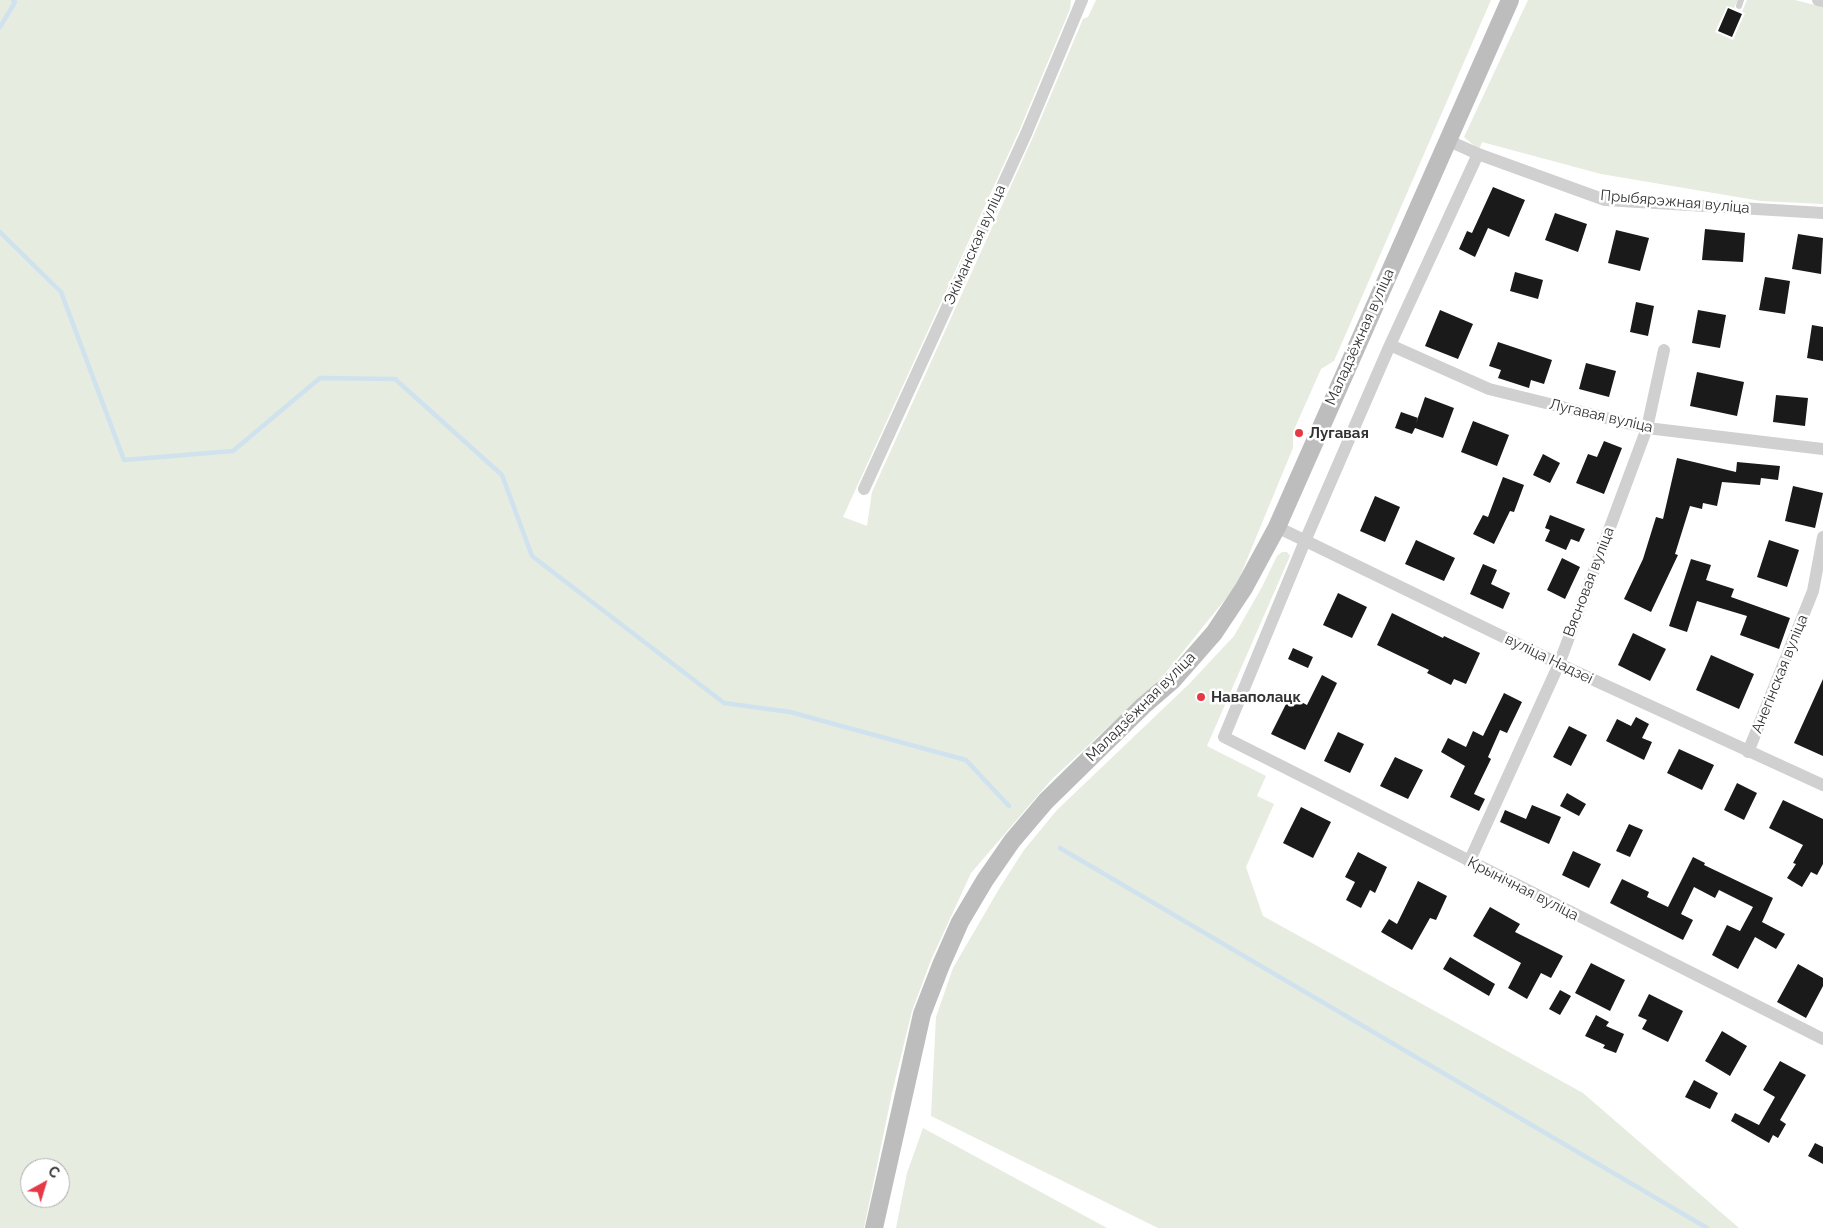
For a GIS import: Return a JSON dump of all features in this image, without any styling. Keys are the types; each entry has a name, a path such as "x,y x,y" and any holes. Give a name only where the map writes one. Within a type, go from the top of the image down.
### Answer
{"main road":[{"name":"Маладзёжная вуліца","path":"874,1228 922,1014 960,922 985,880 1012,841 1046,801 1143,706 1172,681 1214,633 1244,588 1277,526 1510,0"}],"street":[{"name":"Экіманская вуліца","path":"864,489 1026,134 1082,0"},
{"path":"1818,0 1823,1"},
{"name":"Прыбярэжная вуліца","path":"1447,140 1478,154 1605,200 1823,213"},
{"path":"1305,541 1390,345 1478,154"},
{"name":"Лугавая вуліца","path":"1390,345 1489,389 1647,428 1823,449"},
{"name":"Вясновая вуліца","path":"1468,862 1558,664 1647,428 1664,350"},
{"name":"вуліца Надзеі","path":"1277,526 1558,664 1823,786"},
{"name":"Анегінская вуліца","path":"1748,752 1813,592 1823,537"},
{"name":"Крынічная вуліца","path":"1305,541 1224,737 1468,862 1823,1039"}],"shaded area":[{"path":"0,0 1071,0 1070,9 1019,131 843,517 867,526 872,492 1033,137 1083,19 1088,17 1096,0 1491,0 1334,361 1321,369 1293,432 1293,448 1236,586 1164,675 1052,779 971,873 931,960 912,1011 892,1093 864,1228 0,1228"},
{"path":"1528,0 1738,0 1734,8 1727,6 1715,32 1733,40 1745,13 1742,12 1747,0 1795,0 1823,7 1823,204 1761,201 1601,174 1482,142 1479,150 1464,137"},
{"path":"1282,552 1287,552 1290,556 1207,746 1266,776 1257,796 1274,804 1246,867 1263,916 1583,1093 1739,1228 1158,1228 931,1116 936,1017 953,968 999,889 1024,850 1057,810 1189,684 1234,636 1277,556"},
{"path":"923,1128 1107,1228 896,1228 907,1173"}],"building":[{"path":"1728,8 1742,14 1732,37 1718,31"},
{"path":"1493,187 1525,200 1509,237 1488,228 1475,257 1459,249 1467,231 1472,233"},
{"path":"1555,213 1587,224 1578,252 1545,240"},
{"path":"1705,229 1745,233 1743,262 1702,260"},
{"path":"1616,230 1649,238 1640,271 1608,263"},
{"path":"1798,234 1823,238 1821,274 1792,269"},
{"path":"1515,272 1543,280 1538,299 1510,291"},
{"path":"1765,277 1790,281 1785,314 1759,310"},
{"path":"1636,302 1654,306 1648,336 1630,332"},
{"path":"1440,310 1473,324 1458,359 1425,346"},
{"path":"1698,310 1726,315 1720,348 1692,343"},
{"path":"1812,325 1823,327 1823,361 1807,358"},
{"path":"1498,342 1552,360 1544,384 1531,380 1529,388 1498,378 1501,370 1489,366"},
{"path":"1586,363 1616,371 1609,397 1579,389"},
{"path":"1697,372 1744,382 1737,416 1690,406"},
{"path":"1776,395 1808,398 1805,426 1773,422"},
{"path":"1425,397 1454,408 1443,438 1415,428 1412,434 1395,428 1401,412 1418,418"},
{"path":"1473,421 1509,435 1497,466 1461,452"},
{"path":"1604,441 1622,448 1604,494 1576,483 1588,454 1597,457"},
{"path":"1543,454 1560,463 1550,483 1533,475"},
{"path":"1677,458 1736,472 1737,462 1780,466 1778,480 1761,478 1760,485 1722,482 1717,506 1703,503 1702,509 1690,506 1675,554 1678,555 1651,612 1624,599 1643,559 1656,517 1663,519"},
{"path":"1503,477 1524,485 1514,512 1510,511 1494,544 1473,534 1483,515 1488,517"},
{"path":"1793,486 1823,493 1815,528 1785,521"},
{"path":"1375,496 1400,507 1385,542 1360,531"},
{"path":"1550,515 1585,529 1579,542 1571,539 1566,550 1545,541 1550,530 1545,528"},
{"path":"1416,540 1455,558 1444,581 1405,564"},
{"path":"1769,540 1799,550 1787,587 1757,577"},
{"path":"1562,558 1580,567 1565,599 1547,590"},
{"path":"1691,559 1711,565 1706,580 1734,589 1731,597 1790,618 1779,649 1740,635 1747,616 1697,601 1687,632 1669,626"},
{"path":"1483,564 1497,570 1491,584 1510,593 1503,609 1470,594"},
{"path":"1338,593 1367,607 1352,638 1323,625"},
{"path":"1392,613 1443,638 1444,636 1480,653 1466,684 1454,679 1451,685 1427,673 1429,670 1377,645"},
{"path":"1633,633 1666,649 1650,681 1618,665"},
{"path":"1293,648 1313,657 1308,668 1288,659"},
{"path":"1711,655 1754,674 1739,709 1696,690"},
{"path":"1322,675 1337,683 1305,750 1271,734 1290,696 1307,705"},
{"path":"1823,679 1823,756 1794,743"},
{"path":"1504,693 1522,702 1507,733 1500,730 1488,757 1491,759 1474,794 1485,799 1479,811 1450,797 1465,766 1441,752 1448,738 1466,747 1473,731 1483,736"},
{"path":"1636,717 1649,724 1642,738 1652,742 1644,760 1606,741 1617,719 1631,726"},
{"path":"1569,726 1587,735 1571,766 1553,757"},
{"path":"1338,732 1364,744 1350,773 1324,761"},
{"path":"1679,749 1714,765 1702,790 1667,773"},
{"path":"1395,757 1423,770 1408,799 1380,786"},
{"path":"1737,783 1757,793 1744,820 1724,810"},
{"path":"1567,793 1586,804 1579,816 1560,806"},
{"path":"1783,800 1823,819 1823,864 1817,875 1811,872 1802,887 1787,878 1796,864 1793,863 1803,845 1769,828"},
{"path":"1532,805 1561,817 1549,844 1500,822 1505,810 1526,819"},
{"path":"1301,807 1331,822 1313,858 1283,843"},
{"path":"1629,824 1643,830 1630,857 1616,851"},
{"path":"1573,851 1601,864 1589,888 1562,875"},
{"path":"1358,852 1387,867 1375,893 1370,890 1361,908 1346,900 1355,882 1345,877"},
{"path":"1693,857 1705,863 1704,865 1773,898 1762,922 1785,934 1776,949 1755,937 1738,969 1712,955 1727,925 1740,931 1753,907 1719,890 1715,898 1694,887 1681,914 1693,920 1683,940 1610,903 1622,879 1649,892 1647,897 1668,907"},
{"path":"1418,881 1447,896 1436,920 1430,918 1412,950 1381,932 1389,919 1397,924"},
{"path":"1490,907 1520,924 1515,932 1563,956 1551,978 1541,973 1527,999 1508,988 1521,963 1473,936"},
{"path":"1450,957 1495,984 1489,996 1443,969"},
{"path":"1591,963 1625,980 1610,1011 1575,993"},
{"path":"1798,964 1823,978 1823,986 1806,1018 1777,1002"},
{"path":"1560,990 1571,996 1560,1015 1549,1009"},
{"path":"1649,994 1683,1011 1668,1042 1642,1029 1647,1020 1638,1016"},
{"path":"1596,1015 1609,1022 1606,1026 1624,1034 1616,1053 1603,1048 1605,1045 1585,1036"},
{"path":"1722,1031 1747,1046 1730,1076 1705,1061"},
{"path":"1780,1061 1806,1075 1780,1120 1786,1124 1778,1138 1773,1135 1769,1143 1731,1121 1735,1113 1759,1125 1775,1097 1763,1090"},
{"path":"1694,1080 1718,1093 1710,1109 1685,1097"},
{"path":"1815,1143 1823,1147 1823,1164 1808,1156"}],"waterway":[{"path":"0,27 15,2 13,0"},
{"path":"0,232 61,292 124,460 233,451 320,378 395,379 502,475 532,556 724,703 790,712 966,760 1009,806"},
{"path":"1060,848 1707,1228"}],"place":[{"name":"Лугавая","path":"1299,433"},
{"name":"Наваполацк","path":"1201,697"}]}
